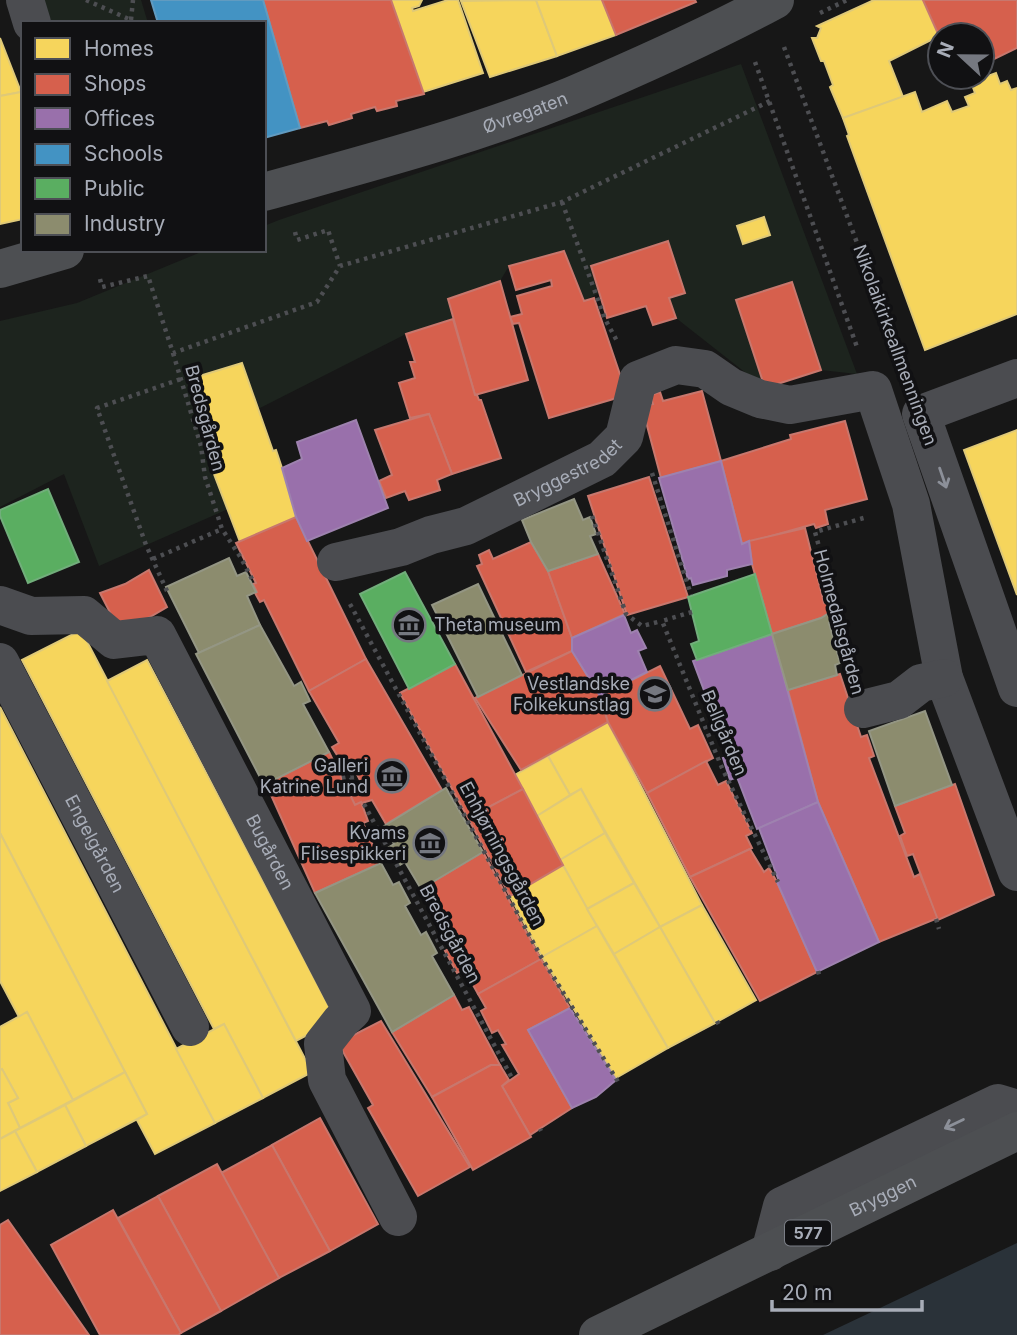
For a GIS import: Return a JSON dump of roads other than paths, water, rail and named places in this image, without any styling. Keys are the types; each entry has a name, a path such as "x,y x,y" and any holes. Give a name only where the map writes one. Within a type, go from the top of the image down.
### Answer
{"main road":[{"name":"Øvregaten","path":"266,191 472,131 555,101 714,32 754,7"},
{"path":"0,269 58,252"},
{"name":"Bryggen","path":"598,1335 1017,1131"}],"street":[{"path":"25,0 31,21"},
{"name":"Bryggestredet","path":"336,562 401,547 431,535 466,526 603,459 624,437 638,380 676,365 705,369 731,387 760,399 790,405 873,390 911,504 944,678"},
{"name":"Nikolaikirkeallmenningen","path":"1017,378 921,414 1017,688"},
{"name":"Bugården","path":"0,605 31,616 84,615 114,640 157,635 352,1011 323,1044 327,1080 398,1217"},
{"name":"Engelgården","path":"0,662 190,1027"},
{"path":"944,678 1017,872"},
{"name":"Holmedalsgården","path":"863,709 899,700 921,682 944,678"},
{"path":"770,1252 782,1206 998,1103 1017,1109"}],"place":[{"name":"Theta museum","path":"409,625"},
{"name":"Vestlandske Folkekunstlag","path":"655,694"},
{"name":"Galleri Katrine Lund","path":"392,776"},
{"name":"Kvams Flisespikkeri","path":"430,843"}]}
